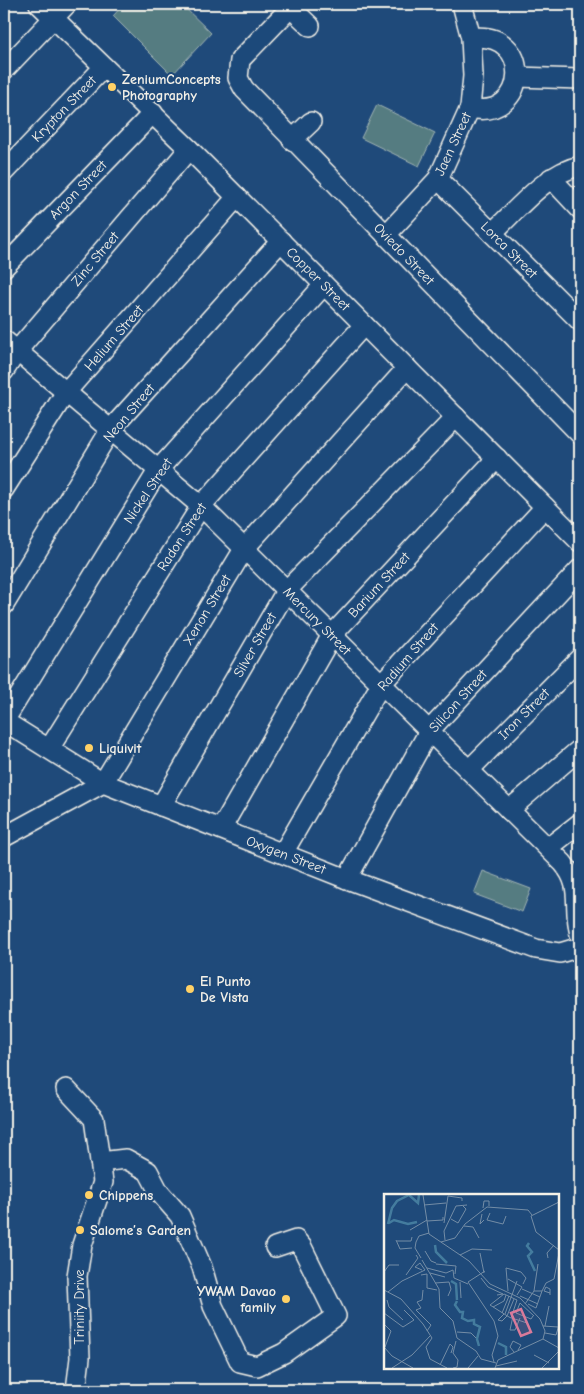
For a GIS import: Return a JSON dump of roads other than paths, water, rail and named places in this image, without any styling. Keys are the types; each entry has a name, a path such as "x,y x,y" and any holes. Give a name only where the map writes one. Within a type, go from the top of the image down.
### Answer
{"street":[{"name":"Copper Street","path":"38,4 189,149 580,542"},
{"path":"4,70 67,4"},
{"name":"Jaen Street","path":"386,235 438,179 470,108 473,76 471,38 462,4"},
{"path":"292,5 310,26"},
{"name":"Oviedo Street","path":"292,5 248,49 240,60 238,78 244,89 580,434"},
{"path":"470,108 484,110 504,102 513,90 517,77 515,59 504,45 489,37 471,38"},
{"name":"Krypton Street","path":"4,172 104,67"},
{"path":"517,77 580,79"},
{"name":"Argon Street","path":"4,267 152,113"},
{"path":"292,140 312,122"},
{"name":"Zinc Street","path":"4,371 10,346 189,149"},
{"path":"492,233 551,178 565,170 580,166"},
{"path":"551,178 580,209"},
{"name":"Lorca Street","path":"438,179 580,321"},
{"name":"Helium Street","path":"4,489 66,392 237,198"},
{"name":"Neon Street","path":"4,604 111,429 281,241"},
{"name":"Nickel Street","path":"4,721 159,469 324,284"},
{"name":"Radon Street","path":"49,749 200,506 364,325"},
{"name":"Mercury Street","path":"10,346 159,469 200,506 548,848 572,873 579,891 576,914 580,934"},
{"name":"Xenon Street","path":"103,783 244,549 407,368"},
{"name":"Silver Street","path":"161,806 286,590 456,417"},
{"name":"Barium Street","path":"221,829 332,635 497,458"},
{"name":"Radium Street","path":"283,853 381,684 545,507"},
{"name":"Silicon Street","path":"347,879 429,731 580,569"},
{"name":"Iron Street","path":"469,770 580,658"},
{"name":"Oxygen Street","path":"4,721 103,783 347,879 536,949 560,953 580,947"},
{"path":"509,810 580,749"},
{"path":"4,837 103,783"},
{"path":"548,848 580,823"},
{"name":"Triniity Drive","path":"66,1089 94,1118 103,1182 82,1245 77,1276 80,1358 76,1390"},
{"path":"100,1162 126,1159 148,1170 159,1192 180,1216 202,1267 213,1306 240,1362 256,1366 284,1353 336,1316 302,1247 296,1240 275,1247"}],"place":[{"name":"ZeniumConcepts Photography","path":"112,87"},
{"name":"Liquivit","path":"89,748"},
{"name":"El Punto De Vista","path":"190,989"},
{"name":"Chippens","path":"89,1195"},
{"name":"Salome’s Garden","path":"80,1230"},
{"name":"YWAM Davao family","path":"286,1299"}]}
